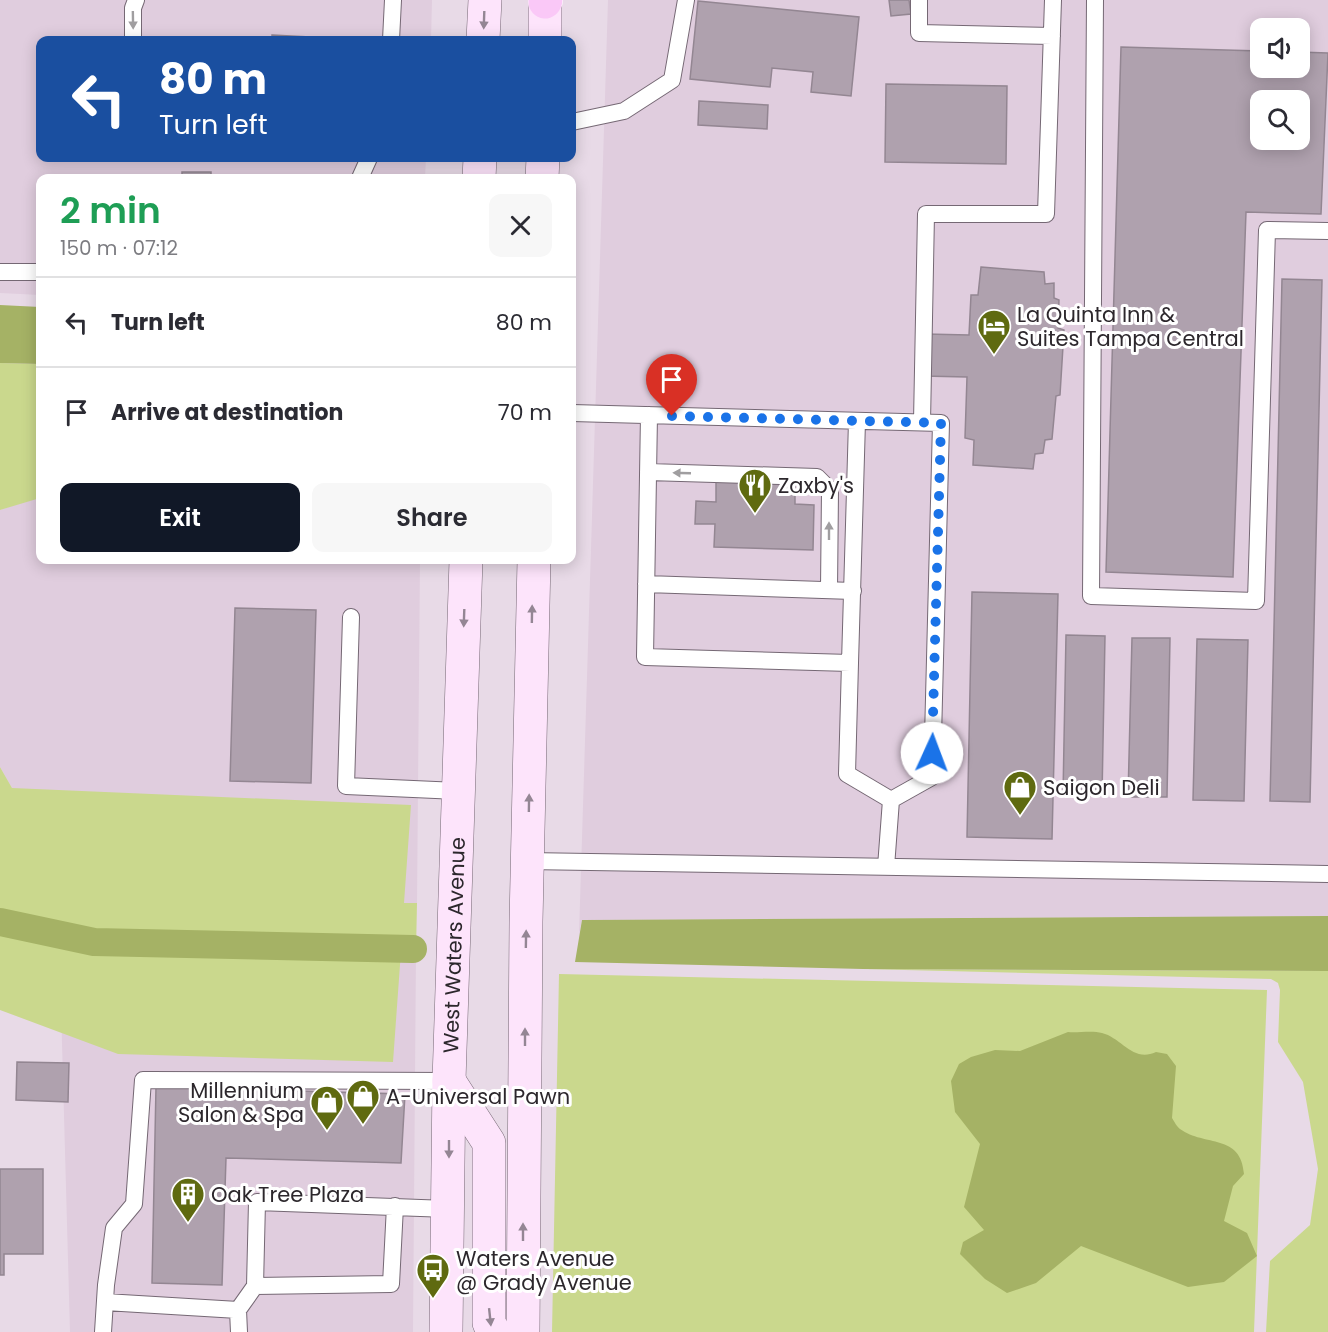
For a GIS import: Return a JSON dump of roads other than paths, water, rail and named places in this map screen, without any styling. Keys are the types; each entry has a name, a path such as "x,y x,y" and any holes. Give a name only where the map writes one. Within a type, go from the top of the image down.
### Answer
{"main road":[{"path":"483,36 485,0"},
{"path":"545,36 546,1"},
{"name":"West Waters Avenue","path":"446,1332 449,1081 466,564"},
{"path":"523,1332 527,861 534,564"},
{"path":"449,1081 489,1143 489,1323 494,1332"}],"lane":[{"path":"133,36 133,8 136,0"},
{"path":"391,36 393,0"},
{"path":"576,121 624,111 672,80 686,0"},
{"path":"920,0 919,33 1052,36"},
{"path":"922,422 926,214 1046,214 1053,0"},
{"path":"1095,0 1090,597 1256,601 1268,230 1328,231"},
{"path":"0,272 36,272"},
{"path":"576,413 941,423 932,777 891,800"},
{"path":"649,415 645,657 850,663"},
{"path":"857,421 847,774 891,800"},
{"path":"648,472 817,477 830,490 829,590"},
{"path":"646,584 853,591"},
{"path":"351,617 346,786 458,790"},
{"path":"886,867 891,800"},
{"path":"527,861 1328,874"},
{"path":"103,1332 114,1228 134,1204 142,1080 449,1081"},
{"path":"239,1332 238,1310 255,1286 257,1202 448,1209"},
{"path":"255,1286 391,1284 395,1206"},
{"path":"105,1302 238,1310"}],"waterway":[{"path":"0,922 94,942 413,949"}],"place":[{"name":"La Quinta Inn & Suites Tampa Central","path":"994,355"},
{"name":"Zaxby's","path":"755,514"},
{"name":"Saigon Deli","path":"1020,816"},
{"name":"A-Universal Pawn","path":"363,1125"},
{"name":"Millennium Salon & Spa","path":"327,1131"},
{"name":"Oak Tree Plaza","path":"188,1223"},
{"name":"Waters Avenue @ Grady Avenue","path":"433,1299"}]}
